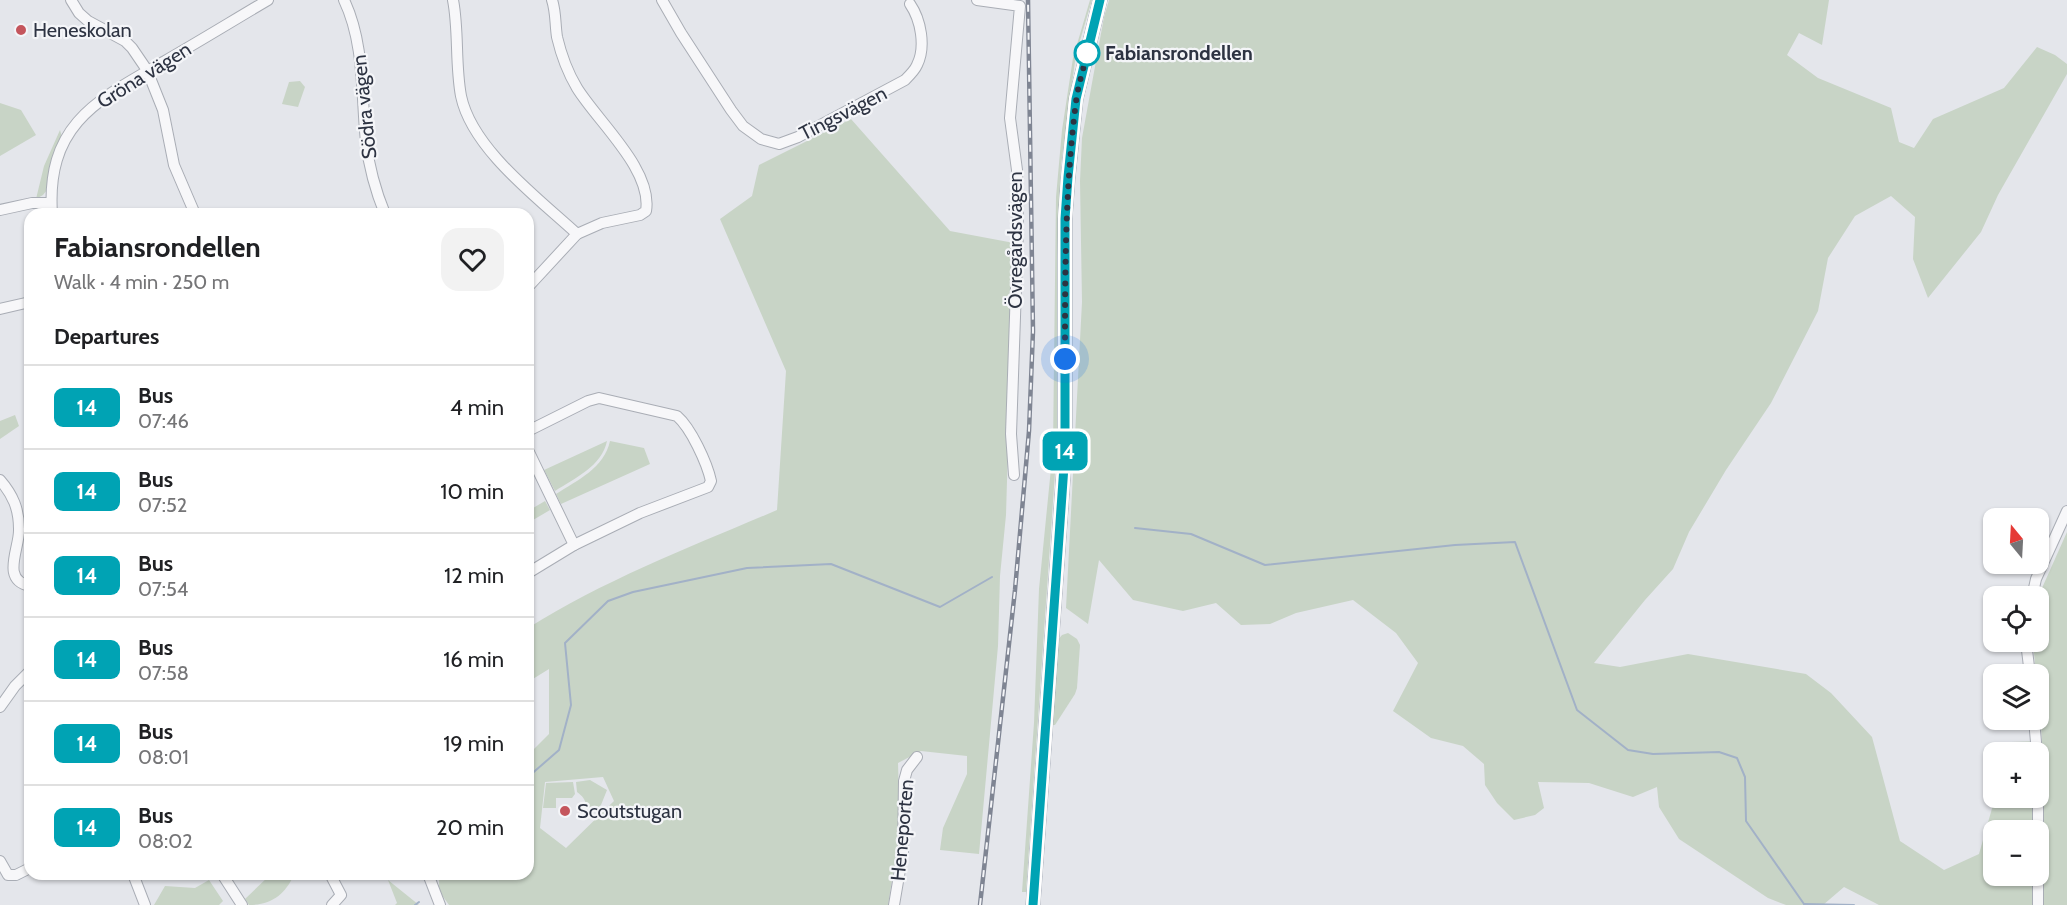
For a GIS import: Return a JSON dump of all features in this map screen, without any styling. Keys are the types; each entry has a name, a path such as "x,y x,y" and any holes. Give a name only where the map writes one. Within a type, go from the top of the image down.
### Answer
{"main road":[{"path":"1033,905 1065,452 1065,219 1068,177 1076,99 1100,0"}],"street":[{"path":"71,0 79,13 88,21 132,48 147,70 163,110 174,165 192,208"},
{"name":"Gröna vägen","path":"51,208 51,189 57,161 72,130 93,105 147,70 268,0"},
{"name":"Södra vägen","path":"344,0 355,28 368,154 383,208"},
{"path":"453,0 462,97 475,130 496,158 577,234"},
{"path":"534,281 577,234 602,223 640,215 646,211 647,204 638,172 578,89 567,69 557,36 552,0"},
{"name":"Tingsvägen","path":"662,0 681,33 743,126 761,139 779,144 798,137 905,80 917,65 922,43 919,24 910,1"},
{"name":"Övregårdsvägen","path":"976,0 1020,6 1010,118 1017,170 1018,229 1011,434 1014,475"},
{"path":"0,210 32,203 51,203"},
{"path":"0,309 24,303"},
{"path":"534,427 599,398 677,416 686,424 711,481 708,487 640,513 574,545 534,569"},
{"path":"534,462 574,545"},
{"path":"0,480 11,494 18,514 19,530 12,567 20,583 24,584"},
{"path":"2034,586 2067,511"},
{"path":"0,707 24,677"},
{"name":"Heneporten","path":"894,905 903,852 904,781 907,770 917,757"},
{"path":"0,861 8,875 16,875 24,871"},
{"path":"135,880 145,905"},
{"path":"226,880 242,905"},
{"path":"332,905 340,895 333,880"},
{"path":"430,880 440,905"},
{"path":"2038,886 2038,905"}],"green space":[{"path":"1090,0 1092,0 1076,54 1061,166 1057,258 1057,444 1026,892 1022,892 1034,723 1039,589 1053,448 1056,197 1062,130 1073,58"},
{"path":"1109,0 1829,0 1822,45 1799,33 1787,55 1818,78 1891,108 1899,142 1914,148 1933,119 2004,88 2037,47 2055,55 2067,64 2067,74 1998,195 1981,232 1928,298 1913,259 1915,217 1891,196 1855,216 1828,258 1818,311 1771,403 1726,470 1689,532 1673,569 1594,663 1620,667 1688,654 1806,674 1831,693 1872,737 1900,841 1944,870 1979,854 1983,840 1983,886 2049,886 2049,820 1989,820 1992,808 2049,808 2049,742 2011,742 2042,741 2041,730 2049,730 2049,664 2035,664 2034,652 2049,652 2049,586 2043,586 2067,532 2067,905 1879,905 1844,887 1823,905 1786,905 1768,898 1679,839 1659,807 1657,787 1633,797 1589,783 1538,782 1544,808 1535,815 1514,820 1497,803 1485,785 1484,764 1463,746 1431,738 1393,711 1418,663 1396,633 1353,600 1296,613 1270,624 1241,625 1216,603 1183,611 1133,600 1099,560 1088,624 1066,608 1082,302 1080,181 1082,138"},
{"path":"300,81 305,87 298,107 282,104 289,82"},
{"path":"0,103 21,110 36,135 0,156"},
{"path":"851,119 950,231 1014,243 1006,515 1000,576 998,646 979,854 940,850 943,828 967,774 967,756 921,751 898,763 900,831 888,905 449,905 439,891 439,880 534,880 534,749 549,734 549,669 534,678 534,624 619,579 777,510 786,371 720,219 752,196 759,165","holes":["603,777 614,801 566,848 540,828 545,782"]},
{"path":"60,130 62,137 50,168 47,190 36,199 44,166"},
{"path":"15,415 19,426 0,439 0,421"},
{"path":"607,441 600,458 594,464 555,491 544,470"},
{"path":"610,441 644,448 650,464 561,504 556,494 596,466 602,459"},
{"path":"545,501 550,510 534,519 534,507"},
{"path":"1068,633 1077,639 1080,645 1077,688 1055,725 1052,725 1058,640 1062,635"},
{"path":"590,780 607,790 601,805 584,820 586,804 577,792 576,782"},
{"path":"573,782 575,794 572,798 556,798 556,808 543,808 546,783"},
{"path":"209,880 223,901 219,905 154,905 165,886 195,888"},
{"path":"265,880 291,880 282,893 271,901 249,905 245,899"},
{"path":"388,880 419,905 395,905 397,903"}],"waterway":[{"path":"1135,528 1191,534 1265,565 1455,545 1515,542 1577,710 1628,750 1653,754 1719,752 1737,758 1745,777 1746,821 1804,904"},
{"path":"534,772 559,750 571,705 565,643 608,601 633,592 747,568 831,564 940,607 992,577"},
{"path":"415,905 419,902"},
{"path":"1804,904 1854,905"}],"railway":[{"path":"980,905 1015,590 1029,431 1033,331 1028,0"}],"bus line":[{"name":"14","path":"1033,905 1065,452 1065,219 1068,177 1076,99 1100,0"}],"place":[{"name":"Heneskolan","path":"21,30"},
{"name":"Fabiansrondellen","path":"1087,53"},
{"name":"Scoutstugan","path":"565,811"}],"route":[{"path":"1065,359 1065,219 1068,177 1076,99 1087,53"}]}
